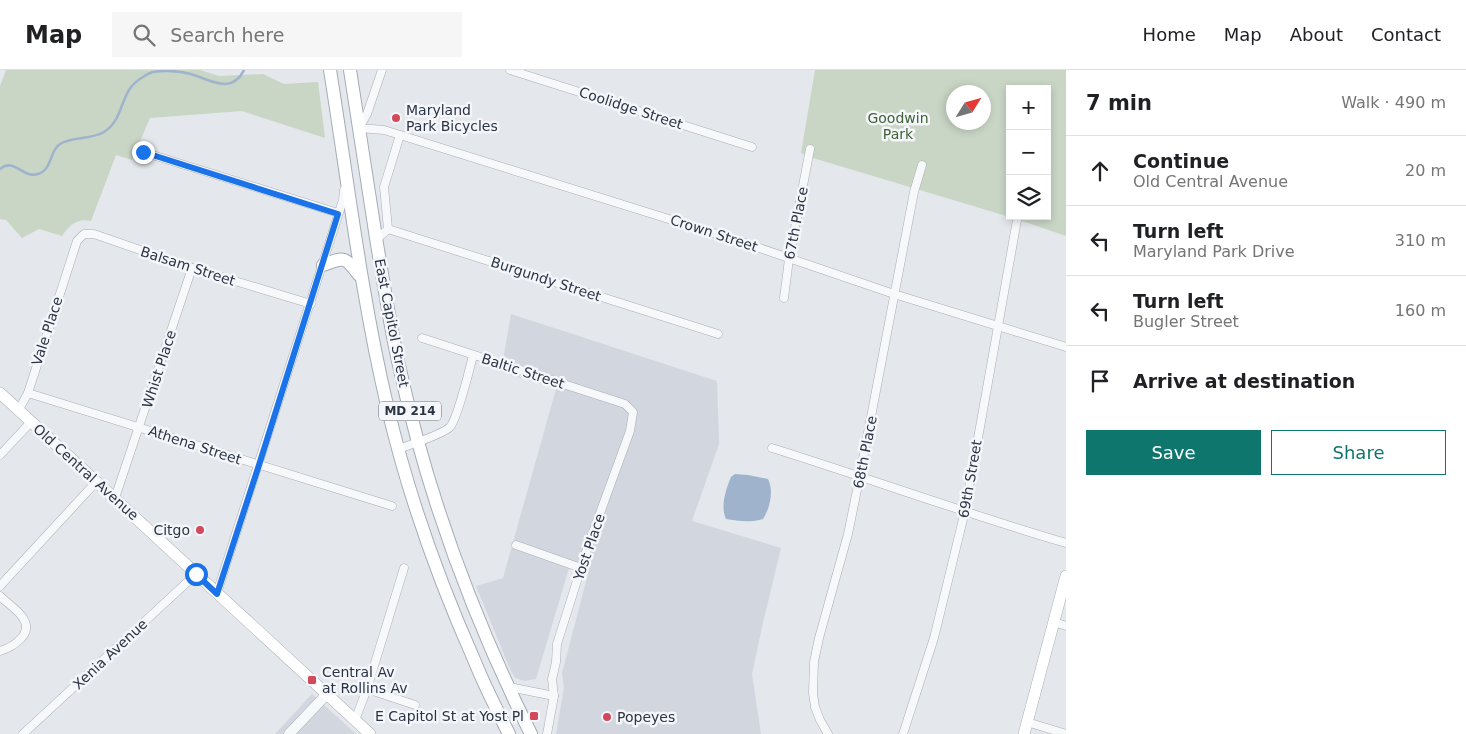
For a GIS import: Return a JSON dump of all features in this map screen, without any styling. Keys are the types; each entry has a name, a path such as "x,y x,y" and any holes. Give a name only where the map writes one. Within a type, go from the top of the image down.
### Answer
{"main road":[{"name":"East Capitol Street","path":"330,70 364,300 385,396 399,449 419,516 446,592 474,662 509,734"},
{"name":"East Capitol Street","path":"350,70 386,306 431,486 462,576 508,687 531,734"},
{"path":"323,265 344,259 350,263 361,278"},
{"name":"Old Central Avenue","path":"0,393 370,734"},
{"path":"1024,734 1066,576"}],"street":[{"path":"359,128 367,114 382,70"},
{"name":"Coolidge Street","path":"510,70 752,147"},
{"name":"Crown Street","path":"359,128 384,130 739,241 894,294 1066,347"},
{"path":"376,239 388,230 384,187 400,135"},
{"name":"67th Place","path":"784,298 789,259 810,149"},
{"path":"143,152 338,214"},
{"name":"68th Place","path":"828,734 820,720 812,693 814,662 848,534 914,192 922,166"},
{"path":"217,594 343,200 346,172"},
{"name":"69th Street","path":"903,734 934,638 965,511 1017,220"},
{"name":"Burgundy Street","path":"388,230 718,334"},
{"name":"Balsam Street","path":"73,250 78,238 88,234 311,304"},
{"name":"Vale Place","path":"18,410 28,393 73,250"},
{"name":"Whist Place","path":"115,498 192,268"},
{"name":"Baltic Street","path":"422,338 625,404"},
{"path":"399,449 441,432 450,426 456,415 473,356"},
{"name":"Athena Street","path":"28,393 392,506"},
{"name":"Yost Place","path":"547,734 554,696 552,679 556,662 557,644 581,568 632,424 633,412 625,404"},
{"path":"0,455 31,422"},
{"path":"772,448 1066,543"},
{"path":"0,586 96,481"},
{"path":"516,545 581,568"},
{"path":"355,720 367,689 404,568"},
{"name":"Xenia Avenue","path":"24,734 196,574"},
{"path":"0,596 24,618 26,626 25,634 22,638 0,651"},
{"path":"1054,622 1066,626"},
{"path":"508,687 554,696"},
{"path":"367,689 414,706"},
{"path":"289,734 327,694"},
{"path":"1027,722 1066,734"}],"shaded area":[{"path":"511,314 717,381 719,444 692,521 781,548 752,674 761,734 556,734 564,688 562,673 588,574 569,568 536,679 525,681 515,678 476,586 503,578 556,389 501,372"},
{"path":"312,694 356,734 275,734"}],"green space":[{"path":"6,70 200,70 219,76 263,74 284,84 318,82 325,138 242,111 150,118 132,160 116,155 91,221 86,220 74,223 62,236 39,229 22,238 6,220 0,219 0,86"},
{"name":"Goodwin Park","path":"815,70 1066,70 1066,236 1019,220 1051,220 1051,85 1006,85 1006,216 801,153"}],"water":[{"path":"735,474 768,479 771,489 770,499 768,510 763,519 739,521 726,519 724,514 724,498 731,477"}],"waterway":[{"path":"0,169 10,165 28,174 33,175 43,172 60,144 93,136 109,128 117,118 130,88 150,73 162,71 182,72 220,84 227,84 239,78 244,70"}],"place":[{"name":"Maryland Park Bicycles","path":"396,118"},
{"name":"Citgo","path":"200,530"},
{"name":"Central Av at Rollins Av","path":"312,680"},
{"name":"E Capitol St at Yost Pl","path":"534,716"},
{"name":"Popeyes","path":"607,717"}],"route":[{"path":"143,152 338,214 311,304 217,594 196,574"}]}
